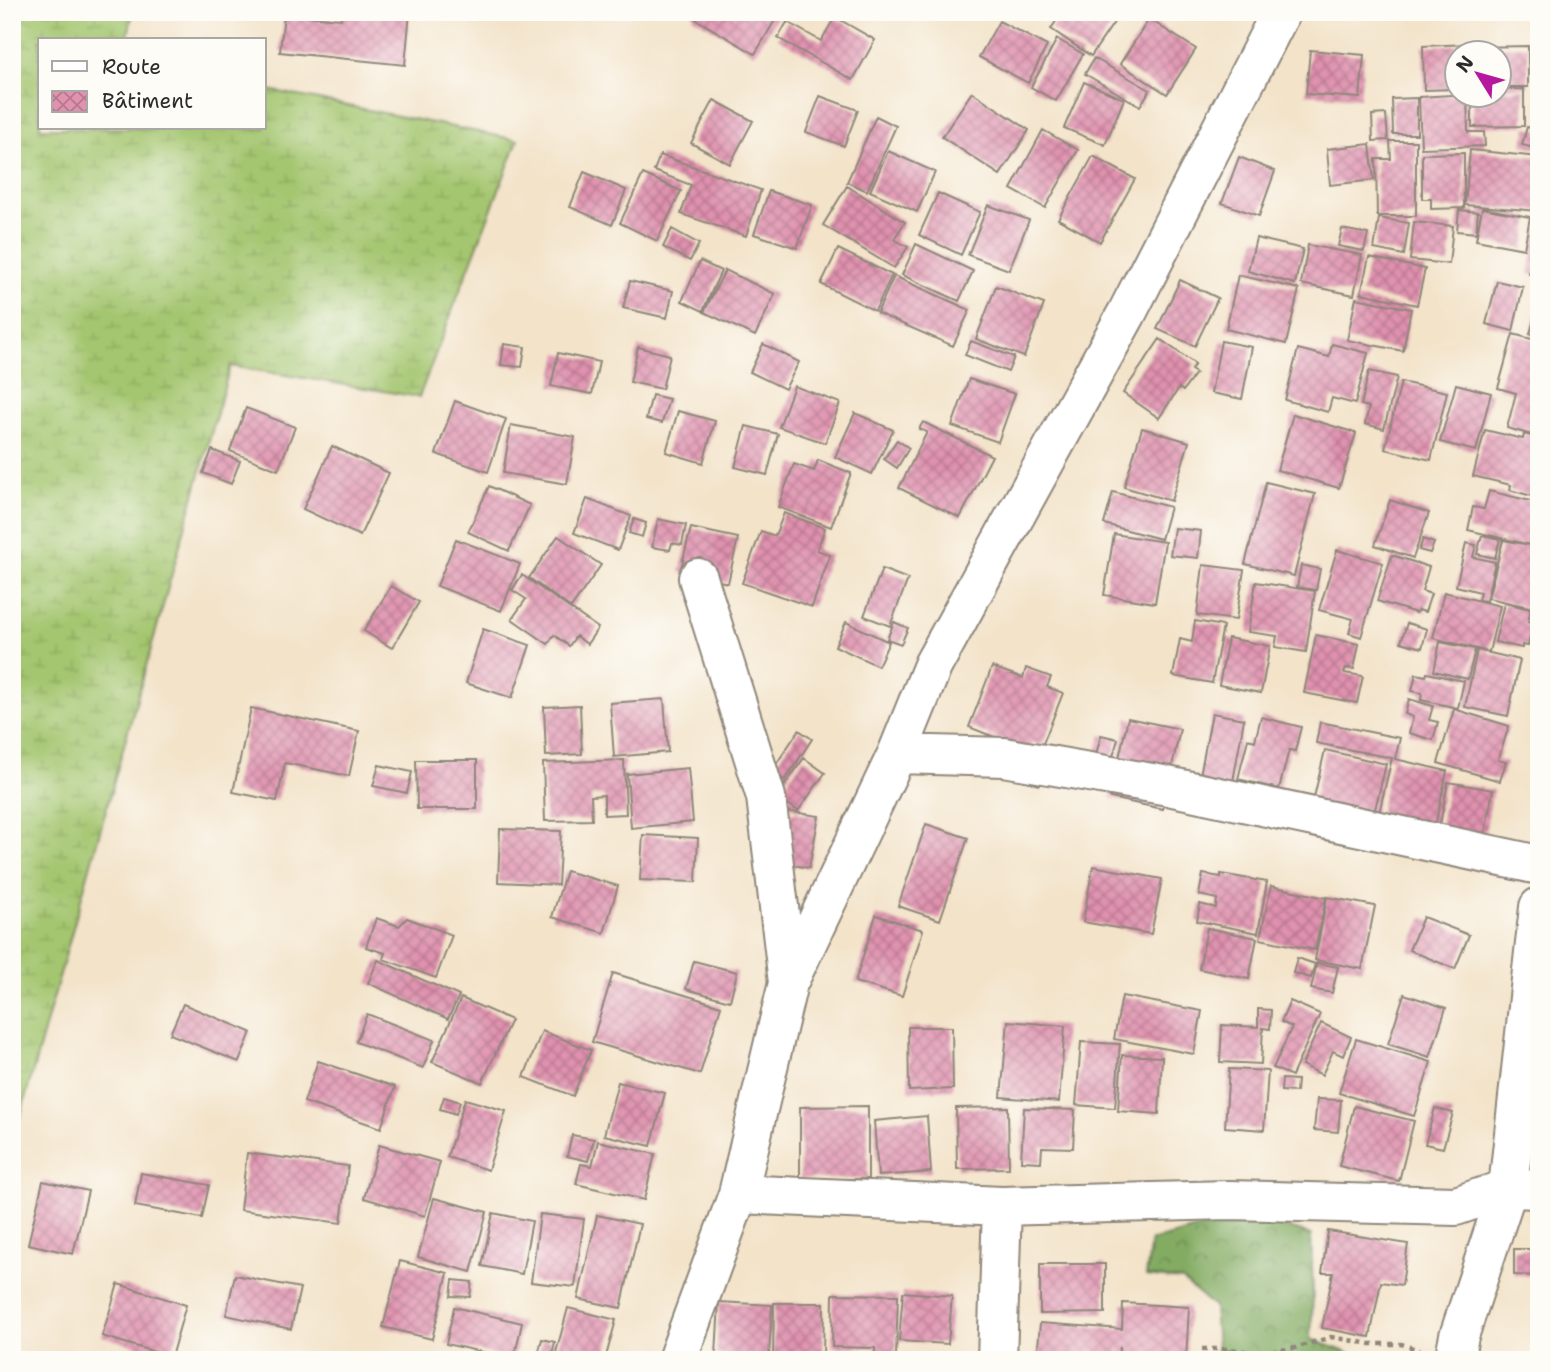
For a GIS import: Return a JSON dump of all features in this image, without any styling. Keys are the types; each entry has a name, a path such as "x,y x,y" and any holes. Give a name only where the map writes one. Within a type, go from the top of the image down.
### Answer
{"street":[{"path":"677,1360 738,1194 788,983 897,754 933,665 1127,313 1281,12"},
{"path":"698,578 766,797 788,983"},
{"path":"897,754 1017,760 1163,785 1539,865"},
{"path":"1439,1355 1459,1336 1523,1189 1539,906"},
{"path":"738,1194 1002,1206 1229,1200 1456,1206 1523,1189"},
{"path":"997,1360 1002,1206"}],"path":[{"path":"1202,1349 1258,1353 1295,1348 1331,1337 1371,1344 1401,1344 1439,1355"},
{"path":"1228,1349 1237,1360"}],"green space":[{"path":"12,12 133,12 127,38 38,38 38,130 266,130 266,89 518,140 419,397 230,366 12,1146"},
{"path":"1274,1223 1311,1235 1311,1339 1362,1358 1377,1360 1215,1360 1217,1347 1214,1307 1182,1280 1146,1276 1151,1241 1204,1227"}],"building":[{"path":"342,12 410,12 405,65 280,52 284,14 341,19"},
{"path":"694,12 780,12 755,54 692,17"},
{"path":"1062,12 1121,12 1091,56 1051,29"},
{"path":"835,17 875,40 853,80 778,38 787,22 821,41"},
{"path":"1149,19 1196,49 1167,94 1120,64"},
{"path":"999,21 1047,46 1028,83 979,57"},
{"path":"1057,39 1083,54 1056,101 1031,87"},
{"path":"1442,45 1442,89 1424,90 1423,46"},
{"path":"1512,46 1528,46 1528,87 1512,87"},
{"path":"1310,50 1364,55 1360,98 1306,94"},
{"path":"1094,58 1150,90 1140,106 1085,74"},
{"path":"1084,82 1124,99 1105,145 1064,128"},
{"path":"1512,89 1524,89 1524,126 1472,127 1472,108 1512,108"},
{"path":"972,92 1029,130 1000,175 942,137"},
{"path":"820,96 858,110 844,146 806,132"},
{"path":"1442,96 1442,108 1467,108 1468,132 1484,132 1485,146 1421,148 1419,97"},
{"path":"1417,98 1417,134 1393,134 1392,99"},
{"path":"714,100 753,121 730,164 691,143"},
{"path":"1386,114 1388,140 1373,141 1372,115"},
{"path":"876,116 896,126 867,191 847,182"},
{"path":"1527,127 1539,130 1539,149 1522,145"},
{"path":"1043,130 1078,150 1045,208 1011,189"},
{"path":"1390,141 1416,141 1416,216 1377,216 1376,159 1391,159"},
{"path":"1370,144 1374,180 1330,185 1327,149"},
{"path":"1470,150 1539,157 1539,211 1465,205"},
{"path":"888,151 935,172 917,212 870,191"},
{"path":"1464,153 1464,208 1431,209 1431,199 1422,199 1422,154"},
{"path":"660,155 761,190 746,236 681,214 691,185 654,171"},
{"path":"1093,156 1135,179 1100,242 1058,219"},
{"path":"1239,157 1275,171 1259,216 1222,203"},
{"path":"584,172 626,190 612,225 570,207"},
{"path":"643,174 681,191 657,241 620,223"},
{"path":"847,186 905,222 894,239 908,247 894,268 823,225"},
{"path":"769,191 812,205 797,248 754,234"},
{"path":"938,193 980,212 961,255 919,235"},
{"path":"988,205 1029,220 1009,270 968,255"},
{"path":"1482,208 1530,217 1524,249 1476,240"},
{"path":"1459,210 1478,212 1476,233 1457,231"},
{"path":"1379,218 1409,223 1404,255 1374,249"},
{"path":"1414,222 1453,226 1449,264 1410,260"},
{"path":"672,229 699,244 690,261 663,247"},
{"path":"1342,229 1368,234 1364,251 1338,246"},
{"path":"1539,229 1539,276 1529,274"},
{"path":"1256,238 1303,249 1295,284 1248,271"},
{"path":"916,244 973,271 959,301 902,275"},
{"path":"1308,245 1362,255 1354,295 1301,284"},
{"path":"838,249 892,275 875,311 821,284"},
{"path":"1369,257 1425,269 1417,305 1361,293"},
{"path":"700,261 721,271 703,311 682,301"},
{"path":"725,270 775,294 755,336 704,312"},
{"path":"1238,275 1299,289 1286,344 1226,329"},
{"path":"894,276 970,310 953,346 877,313"},
{"path":"1180,280 1218,298 1195,346 1157,329"},
{"path":"630,281 673,291 667,318 623,308"},
{"path":"1497,281 1523,287 1513,331 1486,324"},
{"path":"996,286 1044,304 1024,357 976,339"},
{"path":"1356,298 1411,309 1403,351 1347,340"},
{"path":"1539,305 1539,336 1530,334"},
{"path":"1513,334 1539,341 1539,437 1507,428 1516,393 1498,388"},
{"path":"1160,339 1195,364 1191,370 1196,373 1183,391 1179,388 1159,418 1123,393"},
{"path":"971,341 1014,357 1008,372 965,355"},
{"path":"1221,341 1252,347 1242,399 1211,393"},
{"path":"504,344 525,347 522,367 501,365"},
{"path":"763,344 799,362 785,389 750,372"},
{"path":"1332,344 1368,353 1355,404 1332,398 1328,412 1285,400 1298,349 1329,357"},
{"path":"638,347 670,355 662,389 630,382"},
{"path":"558,353 599,362 592,394 551,386"},
{"path":"1369,371 1397,377 1384,429 1365,424 1369,407 1361,405"},
{"path":"969,379 1015,394 998,442 952,426"},
{"path":"1401,382 1447,392 1431,460 1385,449"},
{"path":"1456,384 1491,393 1476,451 1440,442"},
{"path":"794,386 840,403 825,443 779,427"},
{"path":"652,395 669,399 662,423 646,419"},
{"path":"455,401 506,419 488,472 436,454"},
{"path":"246,408 295,427 278,470 230,451"},
{"path":"678,411 715,421 703,463 666,452"},
{"path":"855,413 893,430 872,474 835,457"},
{"path":"1293,414 1356,433 1339,488 1277,470"},
{"path":"923,422 992,456 960,518 899,488 927,432 919,429"},
{"path":"511,425 575,437 567,484 503,473"},
{"path":"746,426 778,434 767,475 735,467"},
{"path":"1142,428 1189,442 1171,501 1124,487"},
{"path":"1485,430 1523,439 1524,434 1539,438 1539,498 1510,490 1511,485 1473,476"},
{"path":"897,440 909,448 897,468 884,459"},
{"path":"332,446 389,473 360,536 303,509"},
{"path":"212,450 240,461 231,484 203,473"},
{"path":"818,460 851,473 831,527 778,507 794,464 814,471"},
{"path":"1266,482 1315,494 1294,576 1245,564"},
{"path":"489,486 530,505 509,551 468,532"},
{"path":"1489,491 1539,503 1539,585 1533,608 1488,598 1503,540 1530,545 1468,530 1473,507 1484,509"},
{"path":"1113,492 1170,507 1161,539 1104,524"},
{"path":"587,499 631,516 618,550 574,533"},
{"path":"1390,500 1429,513 1413,558 1375,545"},
{"path":"784,513 825,528 817,550 830,555 812,607 742,583 761,531 775,536"},
{"path":"634,519 646,523 642,537 629,533"},
{"path":"658,519 686,525 682,545 672,543 670,550 652,547"},
{"path":"691,528 738,538 728,583 680,572"},
{"path":"1174,528 1201,531 1198,558 1170,555"},
{"path":"1114,534 1165,542 1155,603 1104,595"},
{"path":"1482,535 1500,539 1495,558 1477,554"},
{"path":"558,536 601,565 571,608 529,578"},
{"path":"456,539 520,564 501,611 437,586"},
{"path":"1423,539 1434,543 1430,553 1419,550"},
{"path":"1466,543 1476,545 1473,557 1495,562 1486,601 1478,600 1480,592 1456,586"},
{"path":"1337,550 1383,563 1361,637 1349,633 1353,619 1319,610"},
{"path":"1392,555 1429,567 1422,591 1431,594 1425,612 1418,610 1416,613 1377,601"},
{"path":"1203,565 1244,570 1236,620 1197,615"},
{"path":"1301,565 1320,569 1316,590 1297,587"},
{"path":"882,569 908,579 890,626 864,616"},
{"path":"522,575 598,628 587,644 576,636 569,646 554,635 548,644 512,619 526,599 512,590"},
{"path":"1256,582 1315,591 1306,652 1275,647 1277,636 1248,632"},
{"path":"391,586 419,602 392,648 364,631"},
{"path":"1444,592 1500,606 1489,652 1433,638"},
{"path":"1504,603 1531,609 1528,622 1533,623 1528,646 1522,645 1522,648 1495,642"},
{"path":"1195,621 1223,626 1212,683 1173,676 1180,639 1192,642"},
{"path":"846,622 889,642 878,666 835,646"},
{"path":"894,622 908,628 901,644 887,639"},
{"path":"1407,623 1427,629 1422,648 1401,642"},
{"path":"483,629 530,645 512,698 466,683"},
{"path":"1316,635 1359,644 1354,669 1346,668 1344,673 1363,676 1357,703 1304,693"},
{"path":"1228,638 1270,646 1261,693 1219,685"},
{"path":"1440,642 1475,649 1468,679 1434,671"},
{"path":"1477,650 1520,660 1508,716 1465,707"},
{"path":"992,667 1023,678 1026,668 1051,677 1047,687 1063,693 1042,746 1033,742 1029,751 1046,766 1039,785 1027,781 1030,774 982,756 988,737 1024,749 969,727"},
{"path":"1427,673 1464,681 1458,708 1421,700 1422,693 1412,691 1416,674 1426,676"},
{"path":"664,699 668,752 614,757 610,703"},
{"path":"1409,699 1433,706 1429,720 1438,722 1433,740 1409,733 1413,717 1405,714"},
{"path":"580,705 582,754 546,756 544,707"},
{"path":"251,708 359,731 349,776 285,763 277,801 233,792"},
{"path":"1454,709 1509,726 1498,760 1506,762 1500,781 1438,763"},
{"path":"1212,713 1244,719 1231,793 1198,786"},
{"path":"1261,717 1301,727 1295,751 1289,750 1279,789 1238,779 1248,739 1255,741"},
{"path":"1128,718 1180,729 1163,809 1110,798"},
{"path":"1320,722 1400,738 1395,759 1447,771 1435,826 1379,813 1392,758 1316,743"},
{"path":"799,730 812,739 785,780 771,772"},
{"path":"1101,735 1118,739 1111,763 1095,759"},
{"path":"1325,750 1386,764 1369,834 1309,819"},
{"path":"804,758 825,773 798,811 777,796"},
{"path":"416,760 477,760 477,809 417,809"},
{"path":"624,760 626,814 604,815 604,795 591,796 592,820 545,821 543,763"},
{"path":"379,765 412,772 407,793 373,786"},
{"path":"688,768 693,822 631,828 627,774"},
{"path":"1448,782 1493,790 1481,854 1436,846"},
{"path":"786,811 819,816 809,868 777,862"},
{"path":"926,824 968,838 940,920 898,906"},
{"path":"500,829 561,831 558,885 498,882"},
{"path":"643,835 698,838 696,882 640,880"},
{"path":"1093,866 1162,879 1151,934 1083,922"},
{"path":"566,871 618,886 604,933 552,917"},
{"path":"1203,874 1221,877 1221,874 1267,882 1258,933 1197,921 1200,904 1216,908 1217,899 1199,895"},
{"path":"1271,886 1326,898 1315,950 1260,939"},
{"path":"1327,897 1375,906 1362,969 1315,960"},
{"path":"876,915 923,930 902,996 855,982"},
{"path":"1423,917 1469,935 1455,969 1409,950"},
{"path":"376,918 399,926 407,918 452,935 436,978 383,959 385,953 366,947"},
{"path":"1207,928 1257,938 1249,979 1199,969"},
{"path":"1297,958 1315,964 1311,978 1293,973"},
{"path":"378,960 459,996 448,1019 368,983"},
{"path":"694,961 737,972 730,1001 686,989"},
{"path":"1317,963 1338,967 1332,993 1311,989"},
{"path":"613,973 721,1006 700,1074 592,1042"},
{"path":"1404,994 1446,1008 1430,1057 1388,1044"},
{"path":"1122,996 1202,1011 1194,1054 1114,1039"},
{"path":"461,998 511,1020 482,1083 432,1062"},
{"path":"1290,1001 1320,1014 1292,1076 1273,1068 1292,1027 1281,1022"},
{"path":"183,1004 251,1032 239,1062 170,1034"},
{"path":"1258,1009 1271,1010 1270,1029 1263,1028 1261,1064 1220,1062 1222,1025 1258,1027"},
{"path":"367,1014 434,1040 423,1068 356,1042"},
{"path":"1008,1021 1065,1026 1059,1102 1001,1097"},
{"path":"1321,1023 1351,1037 1343,1056 1333,1051 1322,1075 1302,1065"},
{"path":"908,1027 952,1027 953,1089 909,1091"},
{"path":"542,1031 591,1050 573,1096 524,1077"},
{"path":"1356,1039 1431,1062 1414,1116 1339,1093"},
{"path":"1081,1042 1120,1044 1115,1108 1076,1105"},
{"path":"1122,1055 1162,1057 1159,1114 1118,1111"},
{"path":"318,1061 395,1087 381,1128 304,1102"},
{"path":"1229,1069 1268,1071 1264,1130 1225,1127"},
{"path":"1282,1079 1297,1080 1296,1092 1281,1091"},
{"path":"618,1082 665,1093 651,1146 604,1135"},
{"path":"1539,1094 1539,1141 1526,1138"},
{"path":"444,1097 460,1102 456,1114 440,1109"},
{"path":"465,1099 506,1111 488,1170 447,1157"},
{"path":"1317,1099 1341,1100 1338,1132 1314,1130"},
{"path":"868,1106 868,1179 800,1179 800,1107"},
{"path":"1354,1106 1414,1121 1399,1181 1339,1166"},
{"path":"1008,1107 1009,1168 957,1169 956,1108"},
{"path":"1024,1108 1075,1110 1073,1148 1042,1147 1041,1162 1021,1161"},
{"path":"1435,1108 1453,1113 1443,1148 1425,1144"},
{"path":"927,1116 931,1172 878,1176 874,1121"},
{"path":"572,1135 594,1139 588,1161 567,1156"},
{"path":"598,1141 655,1154 644,1200 576,1184 581,1164 592,1166"},
{"path":"379,1145 440,1162 425,1216 364,1198"},
{"path":"247,1153 348,1166 341,1223 240,1210"},
{"path":"141,1173 209,1185 202,1218 135,1206"},
{"path":"43,1181 88,1191 73,1254 28,1244"},
{"path":"434,1198 487,1212 471,1272 418,1257"},
{"path":"493,1213 532,1221 522,1274 482,1266"},
{"path":"540,1214 584,1219 575,1287 531,1282"},
{"path":"597,1215 640,1224 621,1308 578,1299"},
{"path":"1328,1231 1408,1244 1402,1285 1381,1282 1370,1337 1322,1328 1333,1273 1322,1273"},
{"path":"1514,1249 1539,1249 1539,1276 1514,1275"},
{"path":"400,1261 448,1273 432,1339 383,1327"},
{"path":"1040,1264 1105,1264 1105,1313 1040,1314"},
{"path":"235,1275 300,1288 291,1329 226,1315"},
{"path":"453,1280 472,1282 470,1297 451,1296"},
{"path":"118,1284 186,1305 171,1357 102,1336"},
{"path":"903,1292 952,1296 948,1344 899,1341"},
{"path":"833,1294 898,1295 896,1357 875,1357 875,1348 832,1347"},
{"path":"719,1302 772,1305 769,1357 716,1355"},
{"path":"774,1303 824,1303 823,1358 773,1357"},
{"path":"1123,1303 1189,1307 1186,1360 1120,1360 1120,1346 1118,1360 1037,1360 1040,1323 1122,1329"},
{"path":"454,1307 522,1323 514,1359 446,1344"},
{"path":"568,1308 616,1320 605,1360 554,1360"},
{"path":"542,1339 555,1342 551,1360 537,1359"}]}
